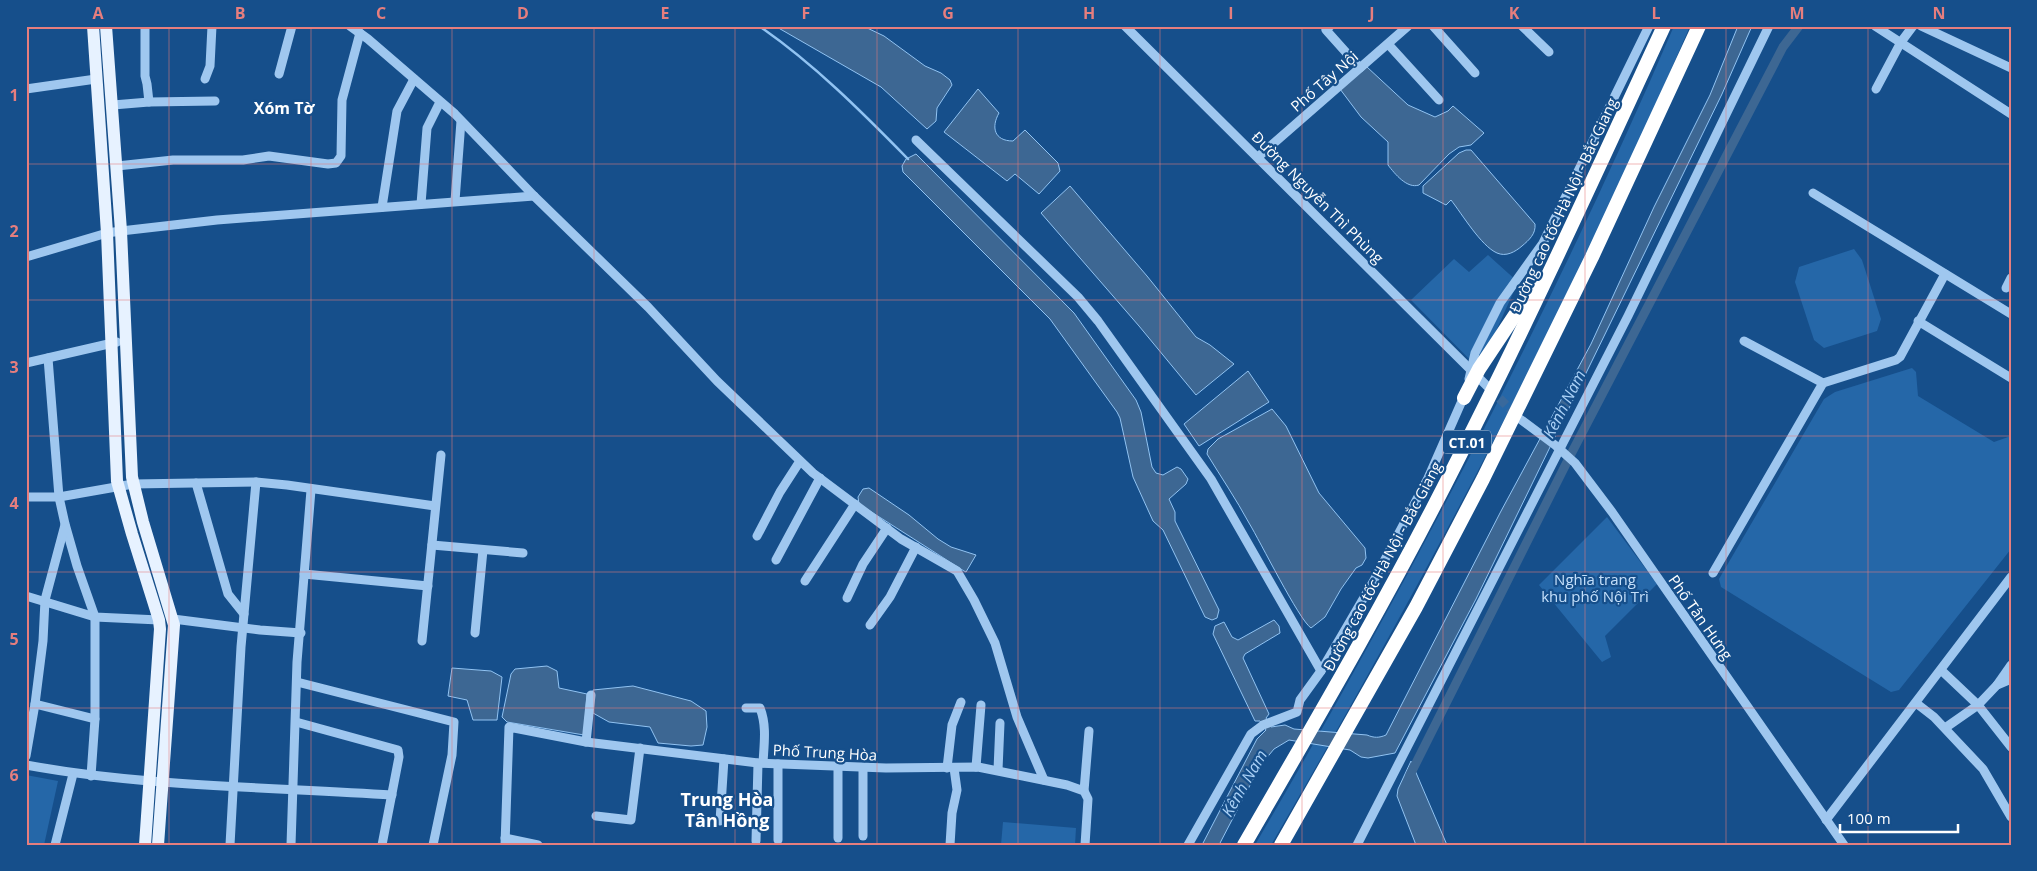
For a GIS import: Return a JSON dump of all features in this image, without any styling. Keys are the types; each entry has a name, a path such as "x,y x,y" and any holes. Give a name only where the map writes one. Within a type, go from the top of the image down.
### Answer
{"highway":[{"name":"Đường cao tốc Hà Nội - Bắc Giang","path":"1244,845 1388,591 1455,465 1564,245 1664,26"},
{"name":"CT.01","path":"1281,845 1416,607 1483,480 1592,257 1699,26"},
{"path":"1464,398 1473,373 1539,280 1610,144"}],"main road":[{"path":"93,26 107,233 119,486 159,620 145,845"},
{"path":"106,26 121,231 133,484 173,619 173,654 158,845"},
{"path":"159,620 173,619"}],"street":[{"path":"145,26 145,76 149,102"},
{"path":"205,79 210,66 212,26"},
{"path":"279,74 292,26"},
{"path":"350,26 461,120 534,196 648,307 717,381 800,461 887,528 957,571 995,643 1017,717 1044,780"},
{"name":"Đường Nguyễn Thì Phùng","path":"1125,26 1490,389"},
{"path":"1330,26 1326,30 1360,68"},
{"name":"Phố Tây Nội","path":"1258,157 1408,26"},
{"path":"1433,26 1475,73"},
{"path":"1522,26 1548,52"},
{"path":"1473,373 1475,353 1500,303 1543,243 1649,26"},
{"path":"1357,845 1632,308 1769,26"},
{"path":"1875,26 2011,114"},
{"path":"1876,89 1901,42 1913,26"},
{"path":"1921,26 2011,68"},
{"path":"117,166 173,160 243,160 269,156 328,164 336,162 341,156 342,100 360,34"},
{"path":"1388,44 1439,100"},
{"path":"26,89 96,79"},
{"path":"382,207 397,111 414,79"},
{"path":"113,105 149,102 215,102"},
{"path":"420,204 427,128 440,102"},
{"path":"455,201 461,120"},
{"path":"916,140 1078,297 1098,321 1212,479 1321,671"},
{"path":"1813,193 2011,314"},
{"path":"26,257 107,233 121,231 217,220 534,196"},
{"path":"1713,573 1823,383 1896,360 1900,357 1945,274"},
{"path":"2006,288 2011,278"},
{"path":"1918,321 2011,378"},
{"path":"26,364 111,342 125,341"},
{"path":"1744,341 1823,383"},
{"path":"48,358 59,496 65,524 94,617 95,719 91,776"},
{"path":"1188,845 1251,734 1263,725 1295,713 1300,700 1321,671 1373,582 1428,478 1464,398"},
{"name":"Phố Tân Hưng","path":"1520,419 1560,449 1575,463 1612,512 1844,845"},
{"path":"422,641 440,455"},
{"path":"757,536 780,492 800,461"},
{"path":"776,560 820,478"},
{"path":"26,498 59,496 133,484 256,482 436,506"},
{"path":"230,845 242,628 256,482"},
{"path":"196,483 228,594 244,614"},
{"path":"291,845 297,682 311,490"},
{"path":"805,581 855,504"},
{"path":"26,756 43,641 45,600 65,524"},
{"path":"847,598 863,564 887,528"},
{"path":"432,545 523,553"},
{"path":"870,625 890,597 916,547"},
{"path":"475,634 483,550"},
{"path":"304,574 428,586"},
{"path":"1826,820 2011,577"},
{"path":"26,596 45,600 94,617 159,620"},
{"path":"173,619 301,633"},
{"path":"1945,728 1978,705 1998,685 2011,665"},
{"path":"1941,670 1978,705 2011,747"},
{"path":"1998,685 2011,679"},
{"path":"297,682 454,722 452,755 433,845"},
{"path":"586,742 591,699"},
{"path":"950,845 952,813 957,790 950,768 952,725 961,702"},
{"path":"1916,703 1934,717 1983,769 2011,817"},
{"path":"35,704 95,719"},
{"path":"976,767 980,705"},
{"path":"746,708 760,708 765,723 760,763 756,841"},
{"path":"296,722 398,750 399,757 382,845"},
{"path":"998,770 1000,723"},
{"name":"Phố Trung Hòa","path":"505,841 509,727 586,742 760,763 863,768 976,767 1044,780 1084,791"},
{"path":"1085,845 1088,799 1084,791 1089,731"},
{"path":"596,816 630,820 640,748"},
{"path":"720,821 724,758"},
{"path":"778,764 778,840"},
{"path":"26,765 73,774 148,782 392,795"},
{"path":"838,767 838,838"},
{"path":"863,768 863,836"},
{"path":"55,845 73,774"},
{"path":"505,841 538,845"}],"green space":[{"path":"1674,26 1690,26 1595,236 1493,442 1384,645 1271,845 1255,845 1369,645 1477,442 1579,236"},
{"path":"1854,249 1862,260 1881,319 1877,331 1824,348 1814,340 1795,282 1799,267"},
{"path":"1488,255 1518,282 1479,369 1411,300 1454,259 1469,272"},
{"path":"1912,368 1916,372 1918,396 1994,442 2011,436 2011,549 1899,690 1891,692 1721,587 1719,579 1824,399 1835,392"},
{"name":"Nghĩa trang khu phố Nội Trì","path":"1607,517 1657,584 1605,636 1611,657 1602,662 1539,585"},
{"path":"26,775 58,781 44,845 26,845"},
{"path":"1003,822 1076,828 1075,845 1001,845"}],"water":[{"path":"775,26 863,26 884,36 925,66 941,73 950,80 952,85 937,108 936,121 927,129 881,87"},
{"name":"Kênh Nam","path":"1738,26 1752,26 1722,94 1476,599 1395,753 1368,758 1361,757 1350,750 1289,740 1274,749 1260,766 1219,845 1202,845 1257,739 1266,730 1260,721 1255,721 1213,634 1215,626 1224,622 1232,637 1238,640 1274,620 1279,626 1280,633 1245,654 1243,658 1269,714 1266,718 1271,727 1285,725 1294,729 1374,737 1386,735 1500,513 1591,344 1654,207 1710,95"},
{"path":"1367,67 1408,105 1435,117 1448,111 1453,106 1484,133 1471,145 1459,147 1449,154 1419,185 1415,186 1406,183 1388,165 1388,142 1361,117 1340,89"},
{"path":"978,89 999,113 995,123 998,136 1002,139 1013,141 1025,130 1058,163 1060,171 1039,194 1015,174 1007,181 944,132"},
{"path":"1471,150 1535,224 1532,236 1513,252 1507,254 1497,253 1478,237 1451,200 1446,205 1423,193 1423,186 1459,153"},
{"path":"916,154 1074,313 1136,400 1141,412 1152,467 1156,473 1163,475 1177,467 1181,469 1188,479 1186,484 1169,499 1175,512 1175,521 1219,610 1217,618 1212,620 1205,617 1163,530 1153,521 1133,477 1117,412 1050,319 903,172 902,166 906,159"},
{"path":"1070,186 1196,337 1210,345 1234,364 1196,395 1041,213"},
{"path":"1248,371 1269,402 1199,446 1184,424"},
{"path":"1272,409 1286,426 1319,493 1365,548 1366,558 1362,565 1356,568 1341,589 1325,617 1311,628 1298,611 1244,514 1207,454 1208,449 1218,439"},
{"path":"869,488 909,515 938,539 951,547 976,555 966,572 859,504 858,497 863,489"},
{"path":"547,666 557,671 559,688 587,694 584,735 507,722 502,717 511,674 515,669"},
{"path":"452,668 491,671 502,677 497,720 473,720 467,700 448,696"},
{"path":"633,686 691,701 706,711 707,727 703,745 691,746 658,743 650,727 609,722 593,713 593,690"},
{"path":"1411,761 1447,845 1416,845 1397,796 1398,789"}],"waterway":[{"path":"759,26 818,72 908,159"},
{"path":"1410,775 1570,456 1783,47 1799,26"}],"tunnel":[{"path":"1490,389 1518,417"}],"district":[{"name":"Xóm Tờ","path":"284,108"},
{"name":"Trung Hòa Tân Hồng","path":"727,810"}]}
